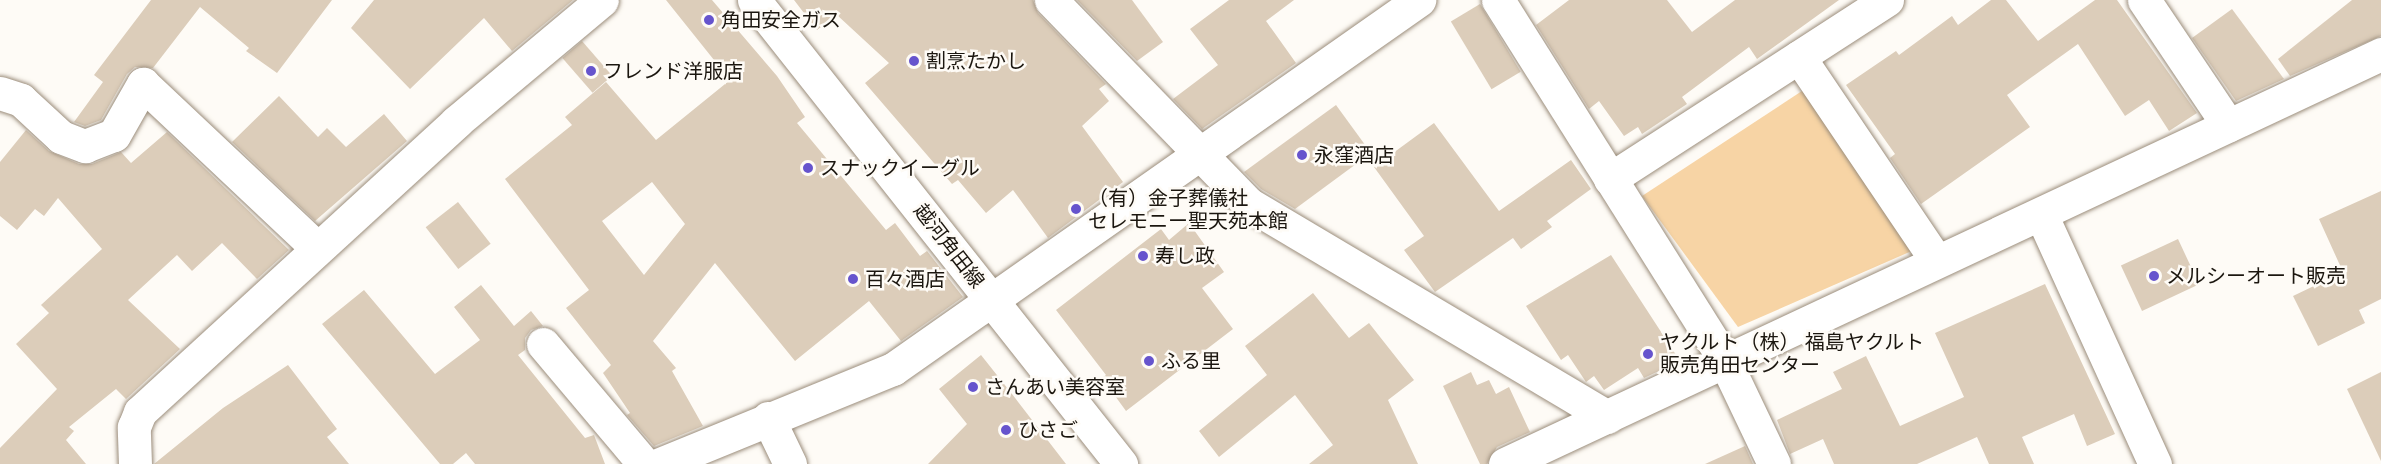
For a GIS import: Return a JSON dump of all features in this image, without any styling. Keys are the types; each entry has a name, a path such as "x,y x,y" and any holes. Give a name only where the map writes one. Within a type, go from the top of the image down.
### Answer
{"street":[{"path":"135,464 134,427 140,412 316,247 602,0"},
{"name":"越河角田線","path":"754,0 1121,464"},
{"path":"1052,0 1249,204 1608,417"},
{"path":"660,464 768,418 893,369 993,302 1419,0"},
{"path":"1498,0 1724,359 1774,464"},
{"path":"1610,179 1887,0"},
{"path":"2144,0 2228,125"},
{"path":"1505,464 1608,417 1724,359 1936,260 2041,214 2381,54"},
{"path":"1799,57 1936,260"},
{"path":"0,93 21,100 62,137 85,146 114,135 142,84 316,247"},
{"path":"2041,214 2155,464"},
{"path":"543,344 644,464"},
{"path":"768,418 790,464"}],"shaded area":[{"path":"1808,87 1914,250 1738,327 1642,196"}],"building":[{"path":"151,0 332,0 277,73 246,51 249,48 200,7 153,68 135,67 127,74 101,120 85,126 74,122 103,82 94,75"},
{"path":"374,0 573,0 512,51 484,18 410,89 351,28"},
{"path":"666,0 712,0 777,76 805,117 797,123 886,230 895,223 920,256 927,251 963,297 901,341 869,301 795,361 715,263 653,341 676,368 672,371 703,426 654,446 627,415 630,413 603,373 611,365 566,308 589,290 505,179 572,125 565,117 606,82 656,140 730,80","holes":["652,182 685,224 644,275 602,221"]},
{"path":"794,0 1033,0 1038,13 1106,84 1099,89 1109,101 1082,126 1123,182 1048,238 1013,190 986,213 958,180 952,184 865,83 889,63 837,15 817,30"},
{"path":"1077,0 1132,0 1163,42 1137,61"},
{"path":"1229,0 1294,0 1266,21 1296,63 1202,129 1173,99 1218,65 1190,29"},
{"path":"1569,0 1667,0 1692,32 1735,0 1839,0 1757,59 1749,47 1682,97 1687,104 1642,134 1638,127 1624,136 1599,101 1589,109 1536,25"},
{"path":"1991,0 2006,0 2038,41 2095,0 2117,0 2197,113 2169,131 2149,100 2125,116 2078,44 2007,95 2030,127 1921,204 1890,158 1895,154 1846,85 1896,51 1899,55 1952,16 1958,25"},
{"path":"2352,0 2381,0 2381,36 2290,76 2278,59"},
{"path":"1480,4 1521,72 1492,89 1451,22"},
{"path":"2232,9 2284,79 2236,101 2192,38"},
{"path":"582,41 612,76 593,93 562,58"},
{"path":"279,96 318,137 327,128 346,147 384,114 407,141 315,221 232,142"},
{"path":"1336,105 1371,153 1295,209 1261,189 1244,172"},
{"path":"1434,123 1499,211 1571,160 1591,189 1547,221 1552,227 1521,249 1513,238 1435,292 1404,250 1424,236 1374,167"},
{"path":"26,130 49,151 79,164 92,164 121,152 131,163 167,132 289,250 257,279 222,243 192,271 177,255 128,300 180,349 126,399 116,389 69,427 74,431 66,440 86,464 0,464 0,448 57,389 16,344 49,313 41,305 102,249 58,198 44,216 35,209 17,230 0,216 0,162"},
{"path":"2381,191 2381,299 2359,310 2365,323 2318,346 2293,296 2343,272 2319,219"},
{"path":"458,202 491,244 458,269 426,227"},
{"path":"1189,223 1224,272 1202,288 1233,329 1126,411 1102,378 1106,375 1056,310 1161,229 1169,240"},
{"path":"2178,239 2199,284 2142,311 2121,266"},
{"path":"1611,255 1680,361 1644,378 1638,368 1604,390 1594,376 1586,382 1568,355 1561,360 1526,306"},
{"path":"2045,284 2115,434 2087,446 2074,414 2022,437 2034,464 1989,464 1977,437 1917,464 1834,464 1823,439 1790,454 1777,420 1842,389 1833,372 1866,356 1900,426 1964,397 1935,333"},
{"path":"481,285 514,326 531,311 543,326 531,330 525,338 525,350 518,355 585,438 594,435 605,464 475,464 466,453 453,464 440,464 322,324 364,290 435,374 480,340 454,307"},
{"path":"1313,293 1349,338 1369,323 1414,380 1388,400 1418,464 1309,464 1333,445 1295,395 1219,457 1199,431 1267,375 1245,346"},
{"path":"981,355 1066,464 928,464 967,424 939,389"},
{"path":"288,365 337,429 327,437 349,464 154,464 223,408"},
{"path":"1471,372 1477,385 1489,380 1496,394 1509,387 1530,432 1497,447 1487,464 1480,464 1443,386"},
{"path":"2381,372 2381,461 2347,389"},
{"path":"1745,446 1753,464 1705,464"}],"place":[{"name":"角田安全ガス","path":"709,20"},
{"name":"割烹たかし","path":"914,61"},
{"name":"フレンド洋服店","path":"591,71"},
{"name":"永窪酒店","path":"1302,155"},
{"name":"スナックイーグル","path":"808,168"},
{"name":"（有）金子葬儀社 セレモニー聖天苑本館","path":"1076,209"},
{"name":"寿し政","path":"1143,256"},
{"name":"メルシーオート販売","path":"2154,276"},
{"name":"百々酒店","path":"853,279"},
{"name":"ヤクルト（株） 福島ヤクルト 販売角田センター","path":"1648,354"},
{"name":"ふる里","path":"1149,361"},
{"name":"さんあい美容室","path":"973,387"},
{"name":"ひさご","path":"1006,430"}]}
